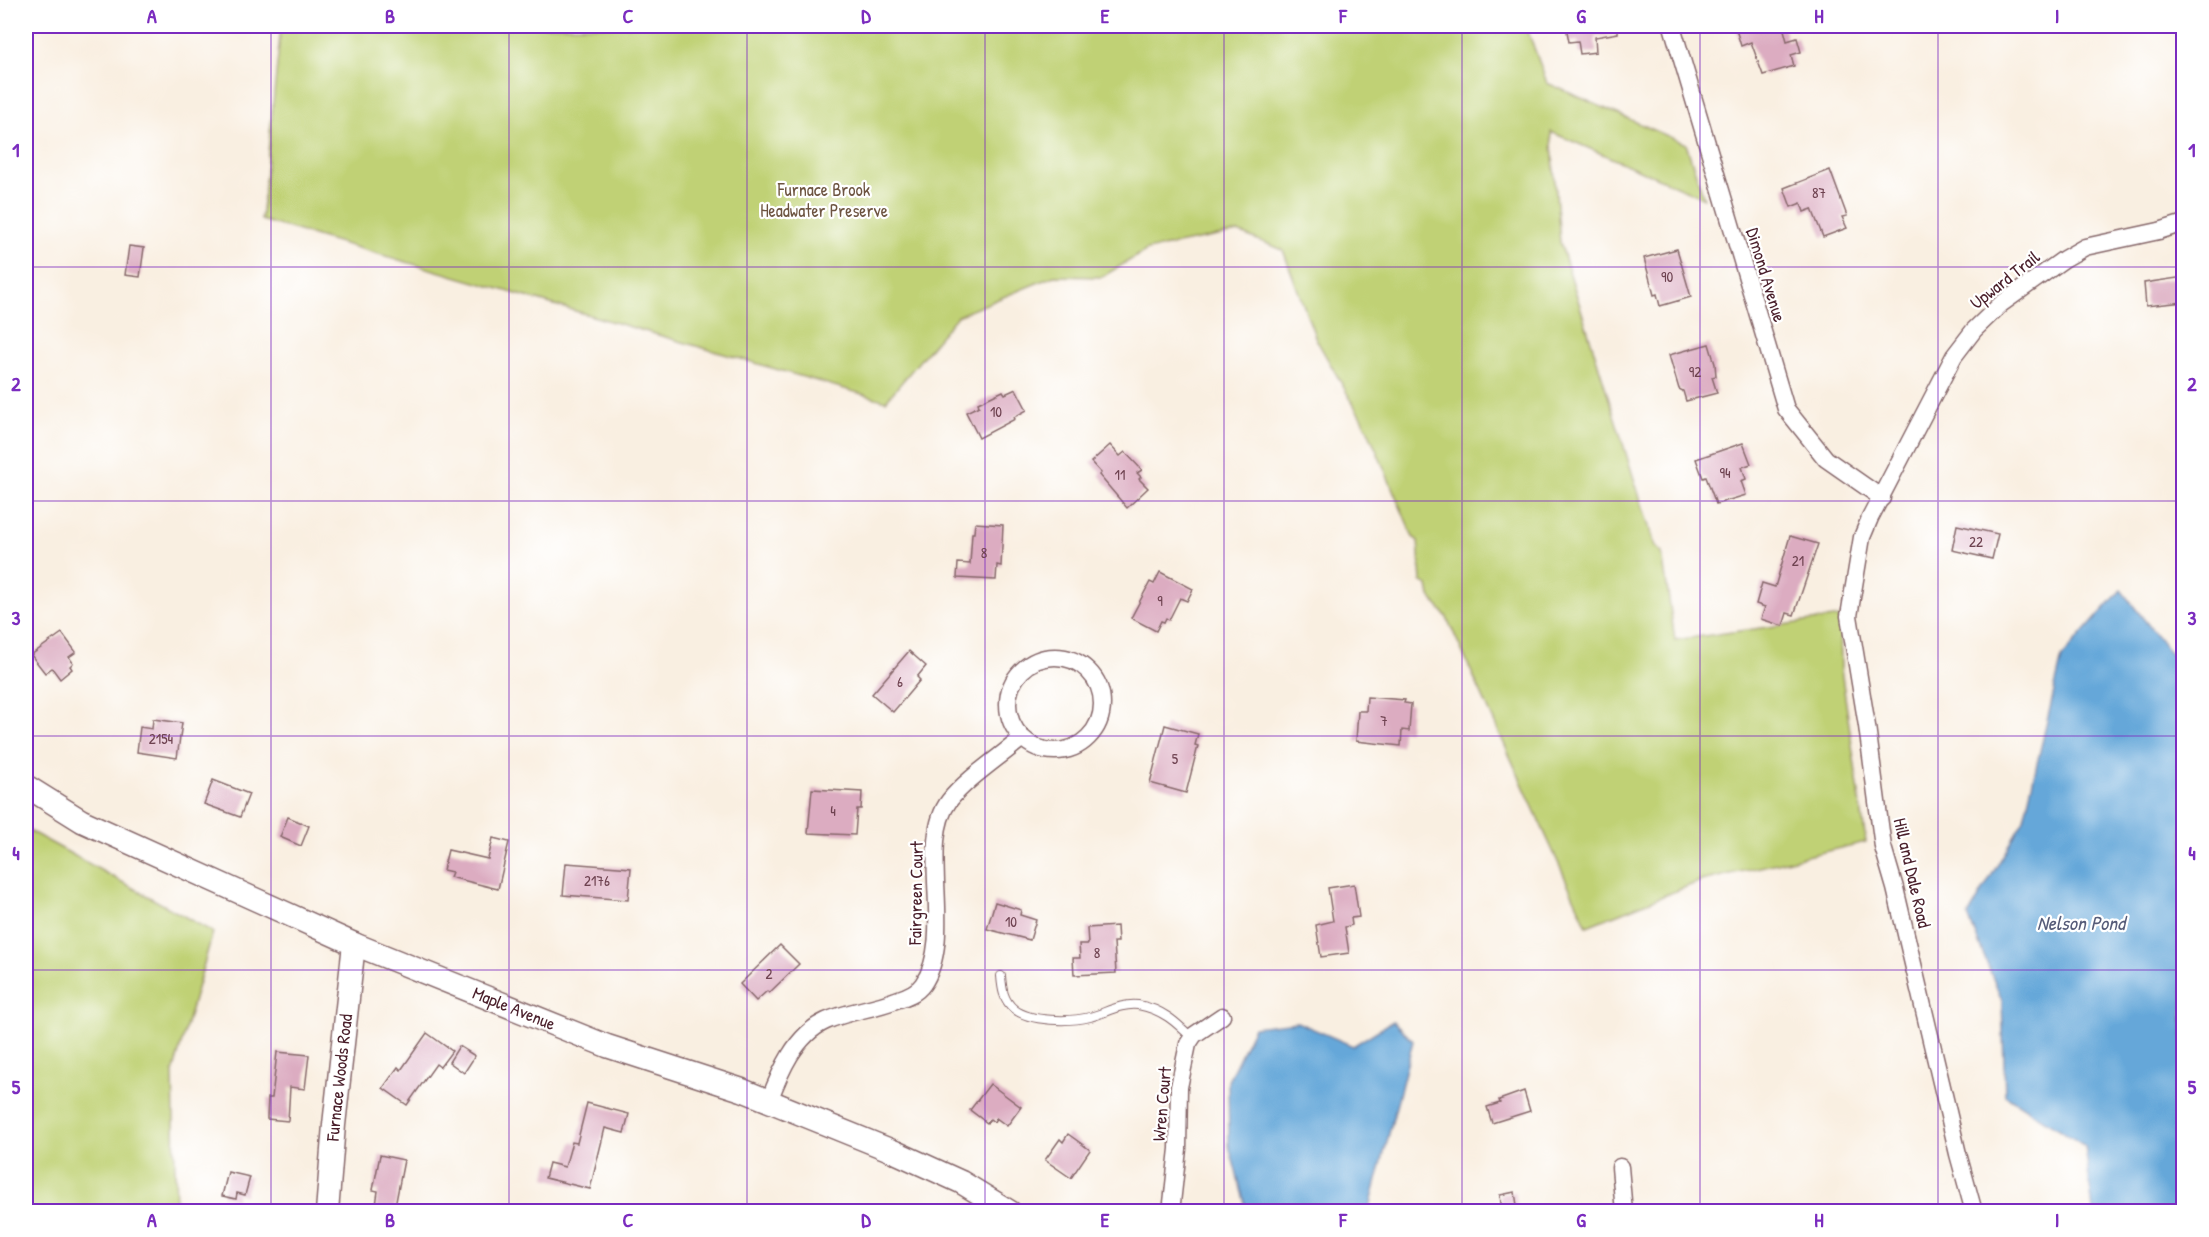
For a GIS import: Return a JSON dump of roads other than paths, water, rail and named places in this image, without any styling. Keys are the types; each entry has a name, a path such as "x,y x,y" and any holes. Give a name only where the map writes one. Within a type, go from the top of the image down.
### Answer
{"street":[{"name":"Dimond Avenue","path":"1672,26 1786,409 1826,459 1879,501"},
{"name":"Upward Trail","path":"1879,501 1954,356 1974,330 2001,304 2064,259 2085,248 2184,223"},
{"name":"Hill and Dale Road","path":"1879,501 1862,537 1849,616 1868,726 1883,847 1974,1212"},
{"path":"1049,656 1067,658 1083,666 1092,674 1100,688 1102,704 1100,719 1093,733 1081,744 1066,750 1050,751 1035,747 1022,738 1013,727 1008,714 1007,700 1010,686 1017,674 1028,664 1049,656"},
{"name":"Fairgreen Court","path":"769,1101 779,1075 794,1049 825,1021 890,1003 909,995 922,986 930,970 935,950 938,907 936,836 940,819 949,802 961,789 1022,738"},
{"name":"Maple Avenue","path":"26,786 82,820 354,944 608,1046 742,1090 895,1152 961,1182 1010,1212"},
{"name":"Furnace Woods Road","path":"327,1212 354,944"},
{"path":"1192,1038 1222,1016"},
{"name":"Wren Court","path":"1171,1212 1178,1149 1179,1087 1188,1044 1192,1038"},
{"path":"1620,1167 1624,1212"}],"lane":[{"path":"1001,976 1002,992 1007,1001 1014,1009 1032,1017 1068,1021 1124,1006 1137,1005 1158,1010 1173,1020 1192,1038"}],"water":[{"name":"Nelson Pond","path":"2121,590 2183,669 2183,1211 2093,1211 2085,1146 2005,1095 2002,1001 1968,916 2024,819 2062,657"},
{"path":"1393,1021 1413,1041 1369,1211 1247,1211 1229,1146 1228,1081 1254,1027 1297,1022 1353,1046"}],"park label":[{"name":"Furnace Brook Headwater Preserve","path":"824,200"}]}
